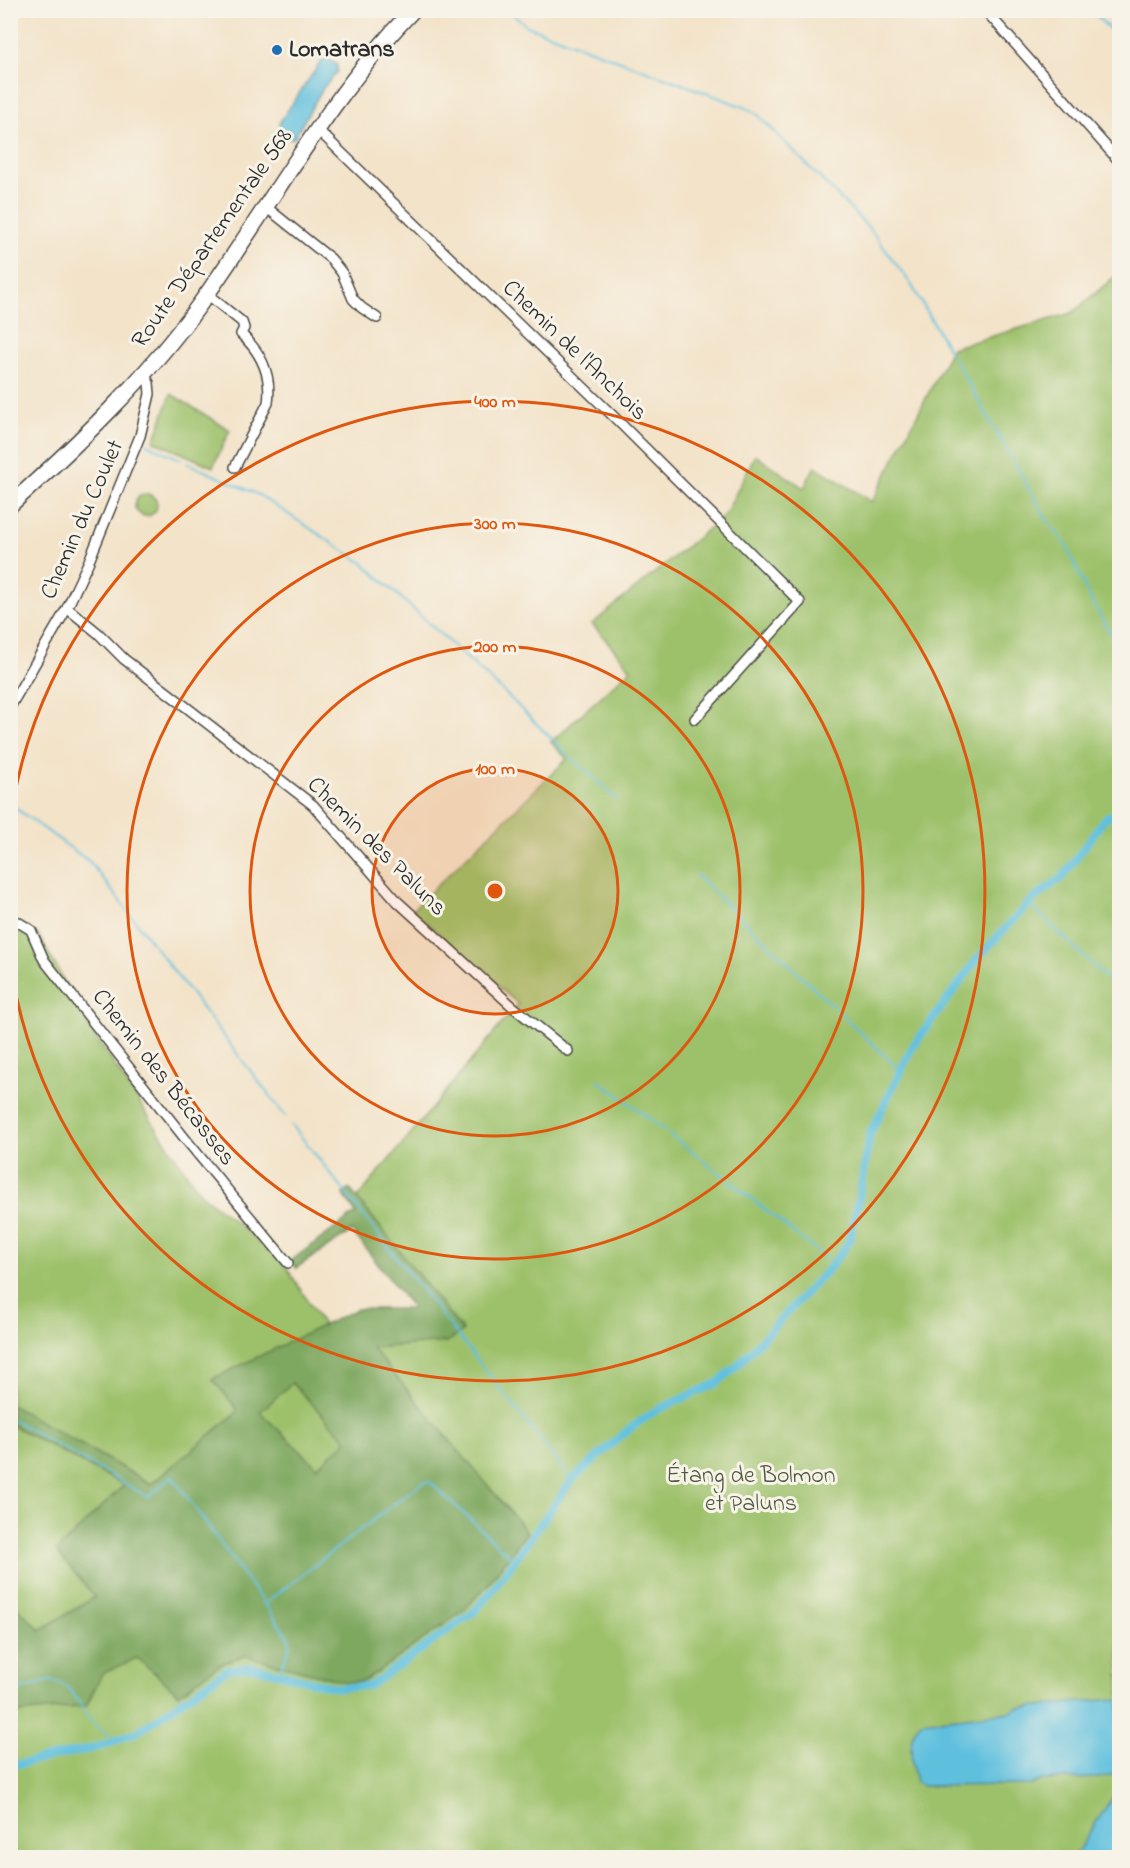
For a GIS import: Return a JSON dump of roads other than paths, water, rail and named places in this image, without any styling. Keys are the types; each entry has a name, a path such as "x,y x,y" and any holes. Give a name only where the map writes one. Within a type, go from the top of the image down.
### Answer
{"main road":[{"name":"Route Départementale 568","path":"10,505 80,440 144,374 207,294 318,130 383,42 413,10"}],"street":[{"path":"985,10 1119,162"},
{"name":"Chemin de l'Anchois","path":"318,130 610,413 800,602 695,718"},
{"path":"266,207 331,259 342,273 352,299 377,318"},
{"path":"207,294 242,322 244,328 241,334 258,352 268,380 268,403 235,467"},
{"name":"Chemin du Coulet","path":"10,707 67,608 89,561 140,436 150,394 149,383 144,374"},
{"name":"Chemin des Paluns","path":"67,608 98,633 124,659 313,806 398,902 512,1006 568,1051"},
{"name":"Chemin des Bécasses","path":"10,917 31,930 44,960 187,1141 288,1263"}],"water":[{"path":"324,59 337,65 337,72 323,88 294,138 290,139 281,133 279,123"},
{"path":"1119,1700 1119,1775 1042,1780 1031,1785 922,1786 916,1782 911,1742 921,1722 1011,1712 1016,1708"},
{"path":"1119,1782 1119,1857 1074,1857 1115,1793"}],"waterway":[{"path":"508,10 527,26 749,109 758,115 870,229 911,284 951,354"},
{"path":"1091,10 1120,40"},
{"path":"954,358 1047,520 1065,543 1091,600 1120,649"},
{"path":"147,444 182,460"},
{"path":"187,463 259,495 363,563 617,799"},
{"path":"10,804 90,862 285,1116"},
{"path":"10,1766 99,1747 139,1731 228,1669 253,1667 337,1688 370,1686 474,1612 496,1586 572,1480 629,1429 657,1410 717,1383 737,1366 833,1264 849,1242 870,1134 913,1046 978,958 1032,900 1063,877 1105,818 1120,812"},
{"path":"696,875 901,1071"},
{"path":"1029,904 1120,991"},
{"path":"598,1080 666,1131"},
{"path":"292,1125 572,1480"},
{"path":"669,1134 700,1157"},
{"path":"703,1160 833,1264"},
{"path":"10,1418 148,1497 172,1476 289,1638 290,1646 279,1673"},
{"path":"264,1604 423,1482 430,1482 514,1560"},
{"path":"10,1693 48,1681 59,1683 72,1692 96,1726 108,1734 122,1738"}],"place":[{"name":"Lomatrans","path":"277,50"}],"park label":[{"name":"Étang de Bolmon et Paluns","path":"751,1490"}]}
